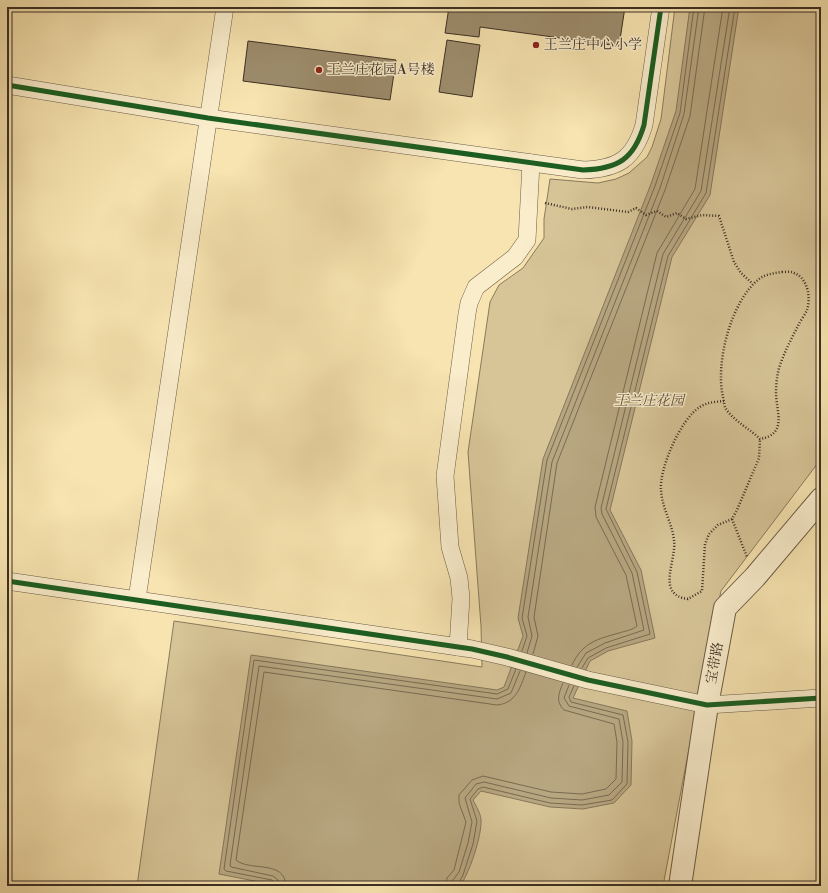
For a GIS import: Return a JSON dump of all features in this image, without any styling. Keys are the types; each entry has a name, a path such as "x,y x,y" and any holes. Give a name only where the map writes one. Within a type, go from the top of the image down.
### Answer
{"street":[{"path":"137,599 225,7"},
{"path":"7,85 208,118 583,170 599,170 614,166 634,150 644,125 661,7"},
{"path":"458,647 461,598 459,578 450,547 445,476 468,308 473,294 479,284 523,248 527,240 531,163"},
{"name":"宝带路","path":"680,886 707,705 725,608 755,577 821,499"},
{"path":"7,581 458,647 508,657 588,680 707,705 821,698"}],"path":[{"path":"530,200 572,209 588,207 628,212 636,208 646,215 657,211 666,217 677,213 686,219 702,215 719,216 734,262 741,273 752,283"},
{"path":"794,272 801,277 807,285 807,310 790,341 776,380 776,393 780,420 777,430 768,437 760,439 725,408 720,378 721,361 729,330 741,302 759,279 770,273 794,272"},
{"path":"724,401 712,402 700,407 690,416 670,452 661,478 663,506 674,540 675,551 669,577 670,585 673,592 680,598 688,599 702,591 704,555 709,534 718,524 732,519 755,471 759,458 760,439"},
{"path":"732,519 755,577"}],"green space":[{"name":"王兰庄花园","path":"675,7 821,7 821,459 721,591 702,680 663,886 137,886 174,621 482,667 481,626 468,452 490,302 499,285 523,268 544,238 544,219 550,179 598,183 616,179 629,173 647,157 652,147 661,119"}],"water":[{"path":"690,7 739,7 710,195 672,257 610,510 641,570 655,638 608,651 590,661 573,698 627,711 632,741 631,785 614,803 583,809 550,807 481,791 473,800 481,818 481,827 471,864 460,886 280,886 219,874 251,655 497,690 504,687 523,636 518,618 543,459 651,184 676,111"}],"building":[{"path":"449,7 625,7 619,46 480,27 479,37 445,33"},
{"path":"447,40 480,45 472,97 439,92"},
{"name":"王兰庄花园A号楼","path":"248,41 396,60 390,100 243,81"}],"cycle path":[{"path":"7,85 208,118 583,170 595,169 606,167 623,160 630,154 640,137 644,125 661,7"},
{"path":"7,581 472,649 507,657 588,680 707,705 821,698"}],"place":[{"name":"王兰庄中心小学","path":"536,45"},
{"name":"王兰庄花园A号楼","path":"319,70"}]}
